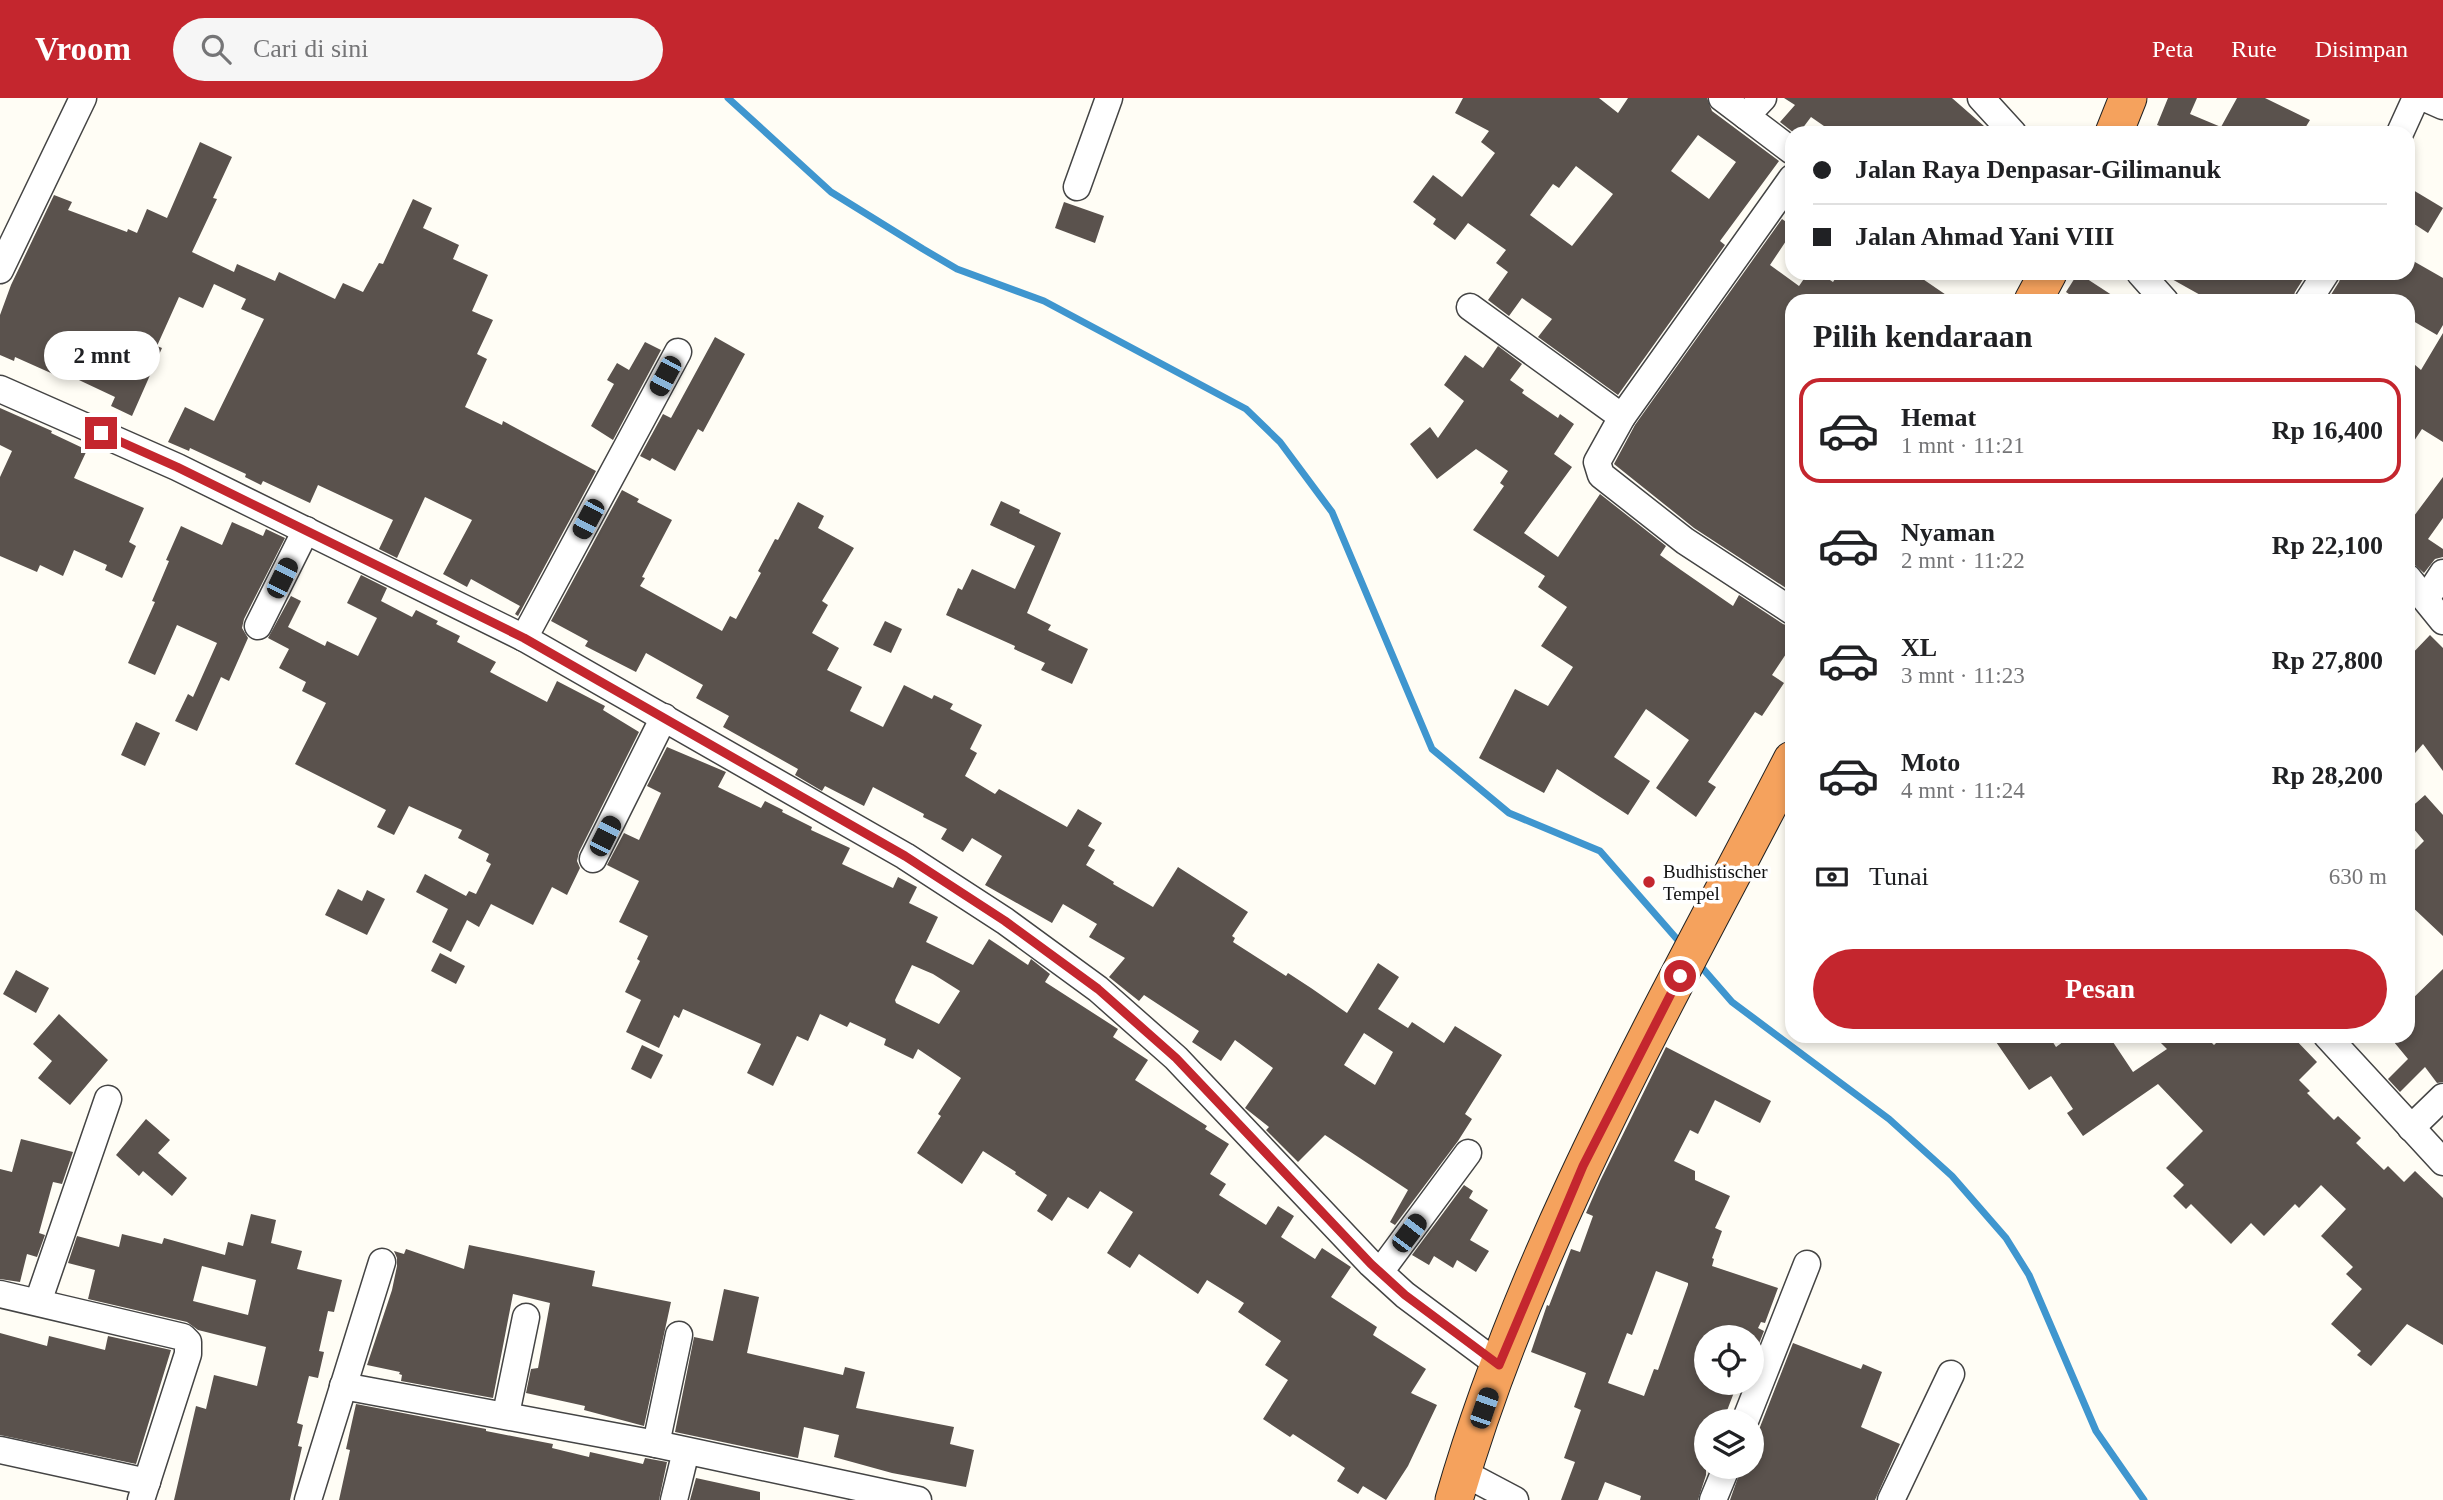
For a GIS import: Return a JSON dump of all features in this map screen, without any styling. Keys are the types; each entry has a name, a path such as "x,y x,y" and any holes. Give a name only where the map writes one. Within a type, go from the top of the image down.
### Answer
{"highway":[{"path":"2117,126 2128,98"},
{"path":"1458,1486 1499,1365 1583,1166 1785,774"}],"street":[{"path":"0,270 83,98"},
{"path":"1077,187 1109,98"},
{"path":"1723,98 1754,107 1785,143"},
{"path":"1981,98 2007,126"},
{"path":"2403,126 2415,100 2425,98 2443,106"},
{"path":"1785,188 1622,417 1598,457 1597,468 1601,475 1685,541 1785,606"},
{"path":"2146,280 2159,294"},
{"path":"1470,307 1622,417"},
{"path":"524,638 678,352"},
{"path":"0,389 177,467 524,638 905,856 1005,921 1098,989 1176,1058 1380,1272 1499,1365"},
{"path":"258,626 306,530"},
{"path":"2443,573 2416,594 2443,621"},
{"path":"593,859 664,717"},
{"path":"2333,1043 2443,1162"},
{"path":"2411,1128 2443,1097"},
{"path":"37,1303 108,1099"},
{"path":"1380,1272 1468,1153"},
{"path":"308,1500 382,1262"},
{"path":"1750,1409 1807,1265"},
{"path":"0,1294 183,1337 188,1342 188,1354 144,1491 0,1450"},
{"path":"506,1414 526,1317"},
{"path":"656,1444 679,1335"},
{"path":"1891,1500 1951,1374"},
{"path":"343,1385 506,1414 918,1500"},
{"path":"674,1500 686,1451"},
{"path":"1713,1500 1722,1479"},
{"path":"1458,1486 1515,1500"}],"building":[{"path":"1463,98 1599,98 1618,113 1628,98 1707,98 1712,111 1779,161 1720,241 1725,245 1618,395 1538,337 1552,319 1522,298 1509,316 1488,300 1508,272 1496,263 1506,250 1468,223 1455,240 1433,224 1436,219 1413,202 1433,175 1462,197 1495,153 1481,142 1489,131 1455,113","holes":["1698,135 1736,162 1709,199 1671,171","1576,166 1613,194 1572,246 1530,215 1553,184 1559,188"]},
{"path":"1784,98 1952,98 1984,126 1824,126 1811,117 1804,126 1785,126 1780,122 1795,105"},
{"path":"2168,98 2197,98 2190,114 2219,126 2160,126 2157,125"},
{"path":"2237,98 2265,98 2310,120 2306,126 2222,126"},
{"path":"200,142 232,157 213,198 217,199 192,252 234,272 237,264 275,281 279,272 335,299 343,283 363,292 379,263 383,264 413,199 432,208 423,228 459,245 453,259 488,275 472,311 493,320 477,354 487,359 465,407 502,425 503,421 596,471 518,616 515,614 520,606 471,579 467,587 443,574 472,520 425,497 397,558 379,549 393,520 318,485 310,503 263,481 261,485 245,477 246,474 190,448 189,451 168,442 185,407 214,421 264,319 241,309 246,299 214,284 203,308 179,297 157,346 162,348 132,416 111,406 115,397 64,373 62,378 15,357 14,361 0,355 0,315 11,285 54,195 72,202 68,210 127,232 128,229 137,233 147,209 167,218"},
{"path":"2415,191 2443,208 2428,233 2415,225"},
{"path":"1064,202 1104,216 1095,243 1055,228"},
{"path":"1782,219 1785,221 1785,242 1770,265 1785,276 1785,280 1791,280 1799,286 1803,280 1924,280 1945,294 1785,294 1785,587 1694,528 1614,464 1635,425"},
{"path":"2415,262 2443,278 2443,325 2437,335 2415,322 2415,294 2331,294 2339,282 2415,280"},
{"path":"2074,280 2089,280 2110,294 2069,294 2066,292"},
{"path":"2174,280 2303,280 2294,294 2198,294"},
{"path":"2443,333 2443,442 2422,429 2415,440 2415,365 2421,370"},
{"path":"715,337 745,354 703,432 698,429 675,471 652,458 650,461 640,456 663,414 671,418"},
{"path":"645,342 661,350 613,440 591,426 614,384 607,380 617,363 629,370"},
{"path":"1498,346 1522,364 1510,380 1524,390 1522,393 1558,418 1560,414 1574,424 1554,454 1572,467 1524,533 1558,557 1600,494 1666,546 1660,555 1681,570 1733,606 1739,595 1785,625 1785,656 1772,675 1784,683 1762,716 1755,712 1708,782 1716,787 1696,817 1656,788 1689,740 1646,709 1614,757 1650,781 1628,815 1557,769 1544,793 1479,758 1515,689 1548,706 1573,667 1541,646 1567,607 1538,587 1545,576 1473,530 1504,486 1500,483 1508,471 1476,449 1437,479 1410,444 1430,427 1438,438 1464,401 1444,385 1465,355 1483,368"},
{"path":"0,408 87,450 74,478 144,508 129,542 136,546 122,578 105,570 107,565 74,550 63,576 40,565 37,572 0,556 0,477 12,451 0,445"},
{"path":"2443,477 2443,518 2428,539 2443,549 2443,557 2435,559 2424,573 2415,565 2415,515"},
{"path":"622,490 639,499 637,502 672,520 642,577 645,578 640,586 722,631 730,616 736,619 761,573 758,571 798,502 824,516 818,528 854,548 822,601 828,605 812,633 839,648 827,670 862,687 850,711 883,727 904,685 932,699 934,695 953,704 950,709 982,725 970,749 977,753 965,776 995,794 999,789 1067,827 1078,809 1102,823 1088,846 1095,850 1086,865 1153,907 1178,867 1248,912 1232,936 1235,938 1233,942 1286,976 1288,973 1347,1013 1378,963 1399,977 1378,1009 1408,1028 1412,1022 1444,1043 1455,1026 1502,1055 1465,1114 1472,1119 1395,1225 1390,1222 1408,1190 1325,1135 1298,1162 1266,1130 1269,1127 1245,1108 1273,1068 1235,1040 1221,1061 1192,1042 1199,1031 1144,995 1139,1001 1109,977 1125,958 1089,937 1097,924 1063,904 1052,923 985,885 1002,856 972,838 963,852 941,839 947,829 873,787 864,806 825,786 822,791 795,775 798,769 723,727 729,716 696,698 703,685 646,653 636,672 585,646 588,641 551,621","holes":["1364,1033 1393,1052 1375,1085 1344,1065"]},
{"path":"1001,501 1020,510 1019,513 1061,533 1027,613 1051,625 1048,630 1088,649 1072,684 1041,670 1045,663 1014,649 1015,646 946,615 958,588 962,590 972,569 1015,589 1035,546 990,525"},
{"path":"232,522 263,536 266,529 285,538 244,619 242,628 248,638 229,681 221,677 197,731 175,721 188,694 193,697 217,643 177,625 155,675 128,663 155,602 152,601 169,561 166,560 181,526 222,545"},
{"path":"361,575 387,588 381,601 412,617 416,610 438,621 436,624 460,636 457,642 496,662 490,672 547,702 557,681 605,706 603,710 639,732 579,852 577,861 580,868 567,895 552,887 533,925 491,904 479,927 467,920 451,952 432,942 448,909 416,892 425,874 466,896 469,891 476,894 491,864 486,861 489,854 458,838 462,830 409,806 394,835 377,827 386,810 295,764 326,703 302,691 306,682 279,668 289,649 268,638 291,596 301,601 288,627 325,646 327,641 358,656 377,618 347,603"},
{"path":"885,621 902,629 891,653 873,645"},
{"path":"2430,635 2443,648 2443,771 2423,744 2415,753 2415,651"},
{"path":"136,722 160,733 145,766 121,755"},
{"path":"667,747 726,772 718,787 761,808 765,801 812,827 811,830 850,848 842,864 893,888 898,877 917,887 909,903 938,917 926,942 973,965 989,939 1028,965 1031,959 1050,974 1045,982 1118,1029 1113,1037 1148,1060 1135,1080 1207,1126 1205,1129 1229,1144 1210,1174 1226,1184 1219,1195 1266,1225 1278,1206 1294,1216 1281,1237 1315,1259 1322,1248 1351,1267 1331,1297 1377,1327 1373,1335 1426,1369 1411,1393 1437,1405 1408,1466 1386,1500 1363,1486 1358,1494 1337,1481 1345,1468 1293,1434 1290,1437 1263,1419 1288,1380 1265,1365 1281,1341 1238,1312 1244,1303 1207,1280 1198,1294 1139,1254 1130,1268 1107,1253 1133,1212 1100,1191 1088,1209 1068,1197 1052,1221 1037,1211 1047,1195 983,1151 962,1184 917,1153 961,1078 918,1049 913,1059 884,1045 886,1039 850,1022 847,1027 820,1014 808,1041 797,1036 773,1086 747,1073 761,1044 683,1009 679,1018 674,1015 659,1048 626,1032 641,1000 625,992 648,936 619,922 639,881 607,865 624,833 639,840 661,793 647,786","holes":["912,965 960,991 939,1024 896,1003 895,1000"]},
{"path":"2425,795 2443,815 2443,936 2415,910 2415,850 2424,841 2415,830 2415,804"},
{"path":"338,889 362,901 367,890 385,899 367,935 325,915"},
{"path":"440,953 465,966 456,984 431,971"},
{"path":"2443,969 2443,1082 2437,1083 2425,1067 2400,1092 2388,1079 2408,1059 2395,1043 2415,1043 2415,996"},
{"path":"16,970 49,988 36,1013 3,994"},
{"path":"59,1014 108,1060 70,1105 38,1078 52,1061 33,1044"},
{"path":"1997,1043 2053,1043 2056,1047 2061,1043 2114,1043 2133,1072 2167,1049 2161,1043 2299,1043 2317,1062 2299,1080 2310,1091 2307,1093 2334,1120 2338,1116 2361,1138 2356,1143 2384,1170 2388,1166 2404,1182 2415,1171 2443,1198 2443,1345 2407,1324 2371,1366 2357,1355 2361,1351 2331,1324 2362,1289 2346,1274 2353,1267 2321,1236 2346,1209 2321,1185 2299,1208 2295,1204 2264,1236 2251,1223 2231,1244 2191,1204 2186,1209 2173,1196 2184,1185 2166,1168 2203,1131 2158,1084 2083,1136 2067,1113 2073,1109 2051,1076 2029,1090"},
{"path":"642,1045 663,1055 651,1079 631,1069"},
{"path":"1666,1047 1771,1101 1760,1123 1715,1100 1698,1134 1690,1130 1674,1161 1695,1171 1695,1180 1730,1196 1715,1228 1722,1231 1712,1258 1712,1266 1778,1288 1765,1323 1694,1325 1694,1395 1733,1395 1728,1409 1694,1409 1694,1479 1705,1479 1698,1500 1640,1500 1641,1496 1605,1482 1598,1500 1561,1500 1575,1462 1564,1458 1581,1410 1574,1407 1586,1373 1531,1352 1571,1249 1580,1252 1593,1216 1586,1213","holes":["1656,1271 1688,1285 1658,1370 1654,1369 1644,1396 1608,1383 1627,1333 1632,1335"]},
{"path":"146,1119 170,1140 158,1153 187,1178 172,1196 143,1171 139,1176 116,1155"},
{"path":"21,1139 73,1152 62,1184 53,1182 39,1233 45,1235 37,1257 27,1254 20,1282 0,1279 0,1169 12,1172"},
{"path":"1464,1185 1473,1191 1469,1198 1488,1210 1470,1240 1489,1251 1476,1272 1457,1260 1453,1268 1434,1256 1429,1265 1412,1255"},
{"path":"251,1214 276,1220 271,1243 302,1251 297,1269 342,1280 334,1312 328,1311 319,1351 324,1352 318,1378 309,1376 297,1423 303,1425 298,1446 302,1447 290,1500 174,1500 196,1406 206,1409 214,1375 257,1386 266,1347 198,1330 187,1322 88,1299 95,1270 68,1263 77,1236 119,1247 122,1234 162,1244 164,1238 225,1255 228,1242 243,1246","holes":["202,1266 256,1280 248,1315 193,1301"]},
{"path":"469,1245 595,1271 592,1286 671,1302 644,1426 584,1410 585,1406 526,1393 531,1369 538,1368 550,1303 513,1294 493,1398 401,1381 400,1372 367,1365 392,1290 397,1266 394,1251 404,1254 406,1249 464,1269"},
{"path":"724,1289 759,1297 747,1353 843,1375 845,1367 865,1372 856,1408 954,1427 950,1444 974,1450 966,1487 892,1473 834,1457 839,1435 804,1427 798,1458 675,1432 694,1337 713,1341"},
{"path":"0,1333 47,1346 49,1336 105,1350 108,1336 171,1350 136,1464 0,1435"},
{"path":"1793,1343 1861,1369 1863,1364 1882,1372 1861,1427 1900,1444 1875,1500 1730,1500 1737,1479 1764,1479 1764,1417"},
{"path":"356,1404 553,1444 552,1448 589,1457 590,1452 643,1464 645,1458 667,1462 659,1500 339,1500 350,1450 346,1449"},
{"path":"696,1478 760,1492 760,1500 690,1500"}],"waterway":[{"path":"728,98 831,192 923,249 957,269 1044,301 1246,409 1280,442 1332,512 1432,749 1509,813 1600,851 1683,946"},
{"path":"1698,963 1732,1002 1785,1041"},
{"path":"1787,1043 1889,1119 1952,1176 2006,1238 2029,1275 2096,1431 2144,1500"}],"place":[{"name":"Budhistischer Tempel","path":"1649,882"}],"route":[{"path":"101,433 177,467 524,638 905,856 1005,921 1098,989 1176,1058 1371,1264 1405,1295 1499,1365 1583,1166 1680,976"}]}
